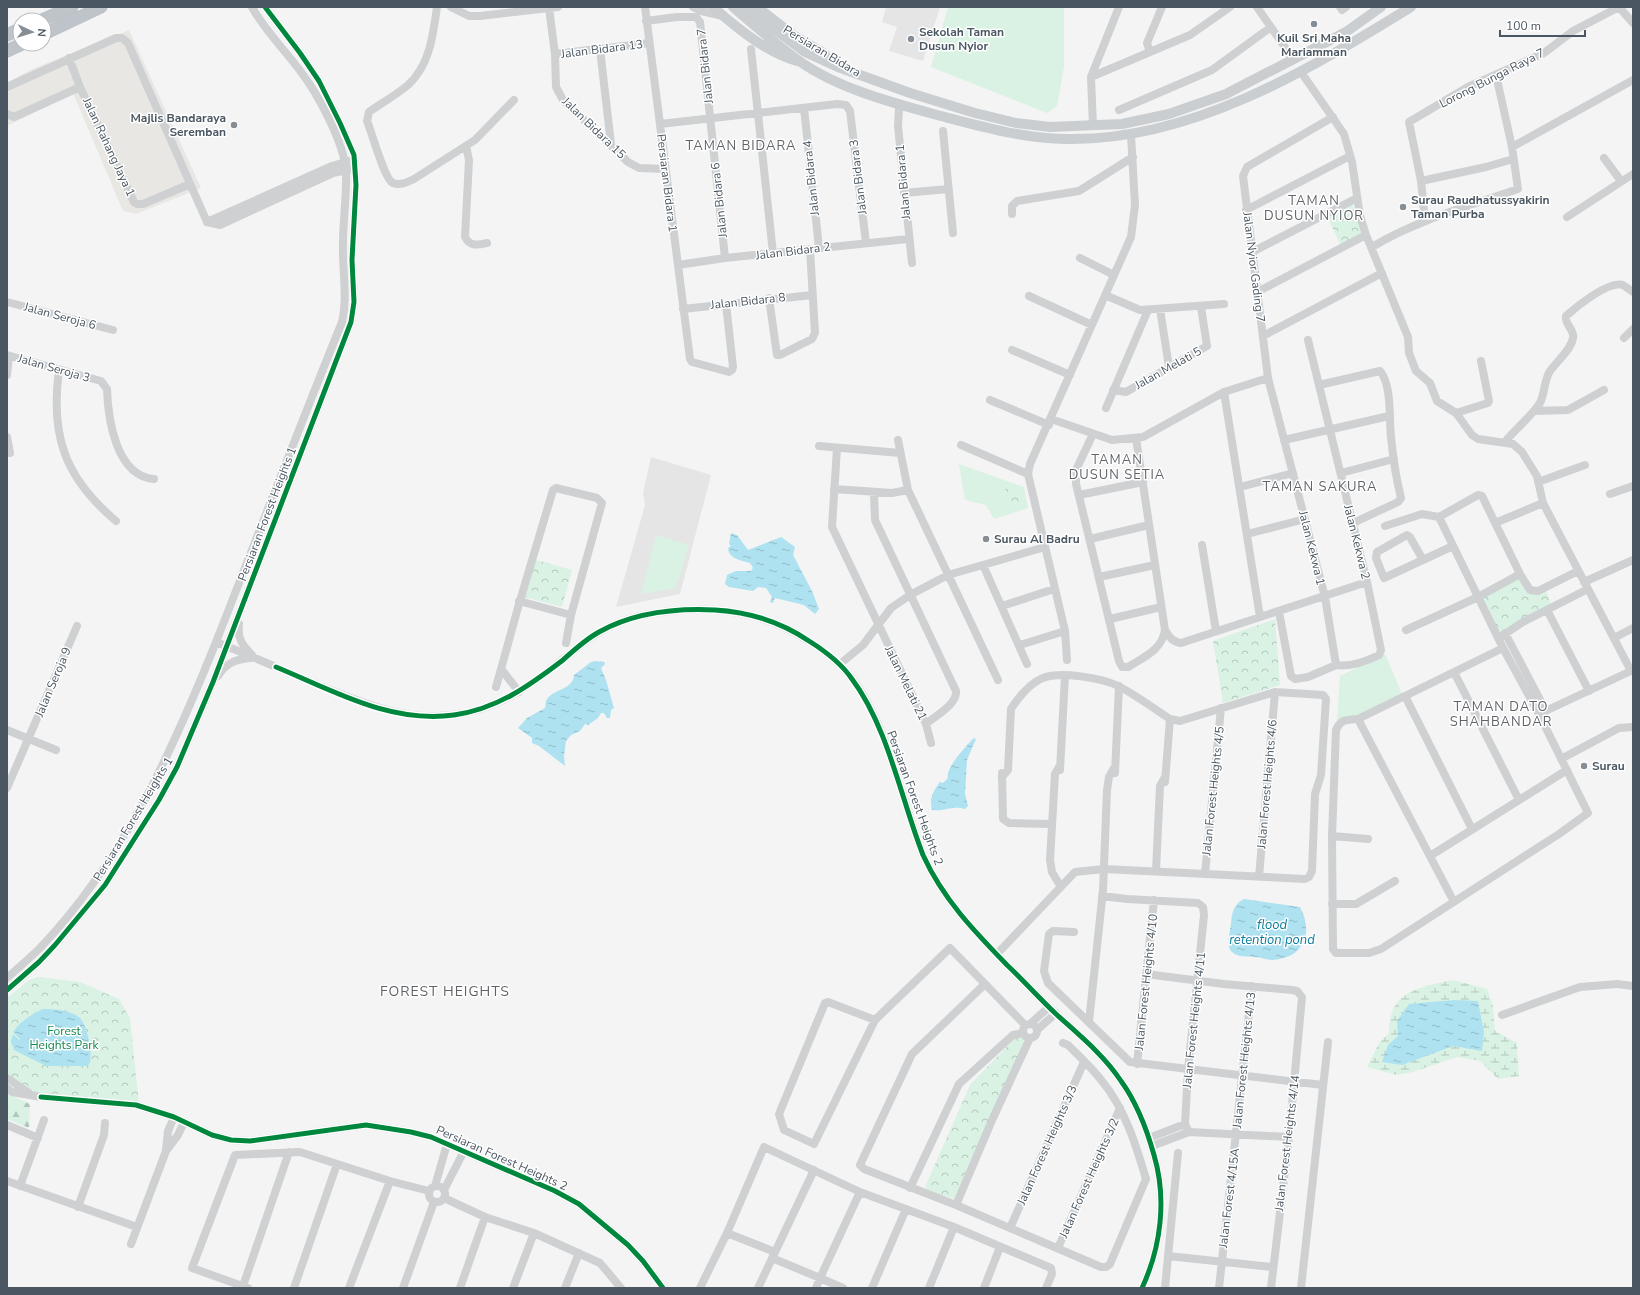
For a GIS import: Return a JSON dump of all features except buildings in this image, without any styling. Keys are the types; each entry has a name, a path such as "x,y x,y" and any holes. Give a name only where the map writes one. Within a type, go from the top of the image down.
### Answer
{"highway":[{"path":"52,16 72,7"},
{"path":"52,30 101,7"}],"main road":[{"name":"Persiaran Bidara","path":"713,7 780,56 803,63"},
{"path":"732,7 803,63 843,84 905,106 1000,132 1065,139 1131,135 1178,123 1224,106 1301,72 1411,7"},
{"path":"745,7 806,52 838,67 869,79 975,113 1016,123 1050,127 1122,124 1169,114 1226,94 1346,32 1381,7"},
{"name":"Persiaran Bidara","path":"757,7 793,35 869,79"}],"street":[{"name":"Persiaran Forest Heights 1","path":"7,978 39,949 94,884 143,805 160,773 216,642 342,322 345,305 343,245 346,182 345,166 341,149 317,98 303,74 265,28 252,7"},
{"name":"Persiaran Forest Heights 1","path":"7,990 39,962 55,945 105,885 159,800 178,767 240,613 351,322 354,302 352,244 355,164 340,123 319,81 265,7"},
{"path":"437,7 433,37 420,69 408,85 370,112 367,121 388,179 393,183 408,183 480,136 514,100"},
{"path":"451,7 469,16 494,11 558,7"},
{"name":"Persiaran Bidara 1","path":"645,7 690,359 729,372 732,370 726,304"},
{"path":"693,7 701,11 724,16"},
{"path":"1093,126 1091,77 1119,7"},
{"path":"1150,52 1147,43 1162,7"},
{"path":"1091,77 1190,35 1230,7"},
{"path":"1257,7 1293,59"},
{"path":"1619,7 1633,23"},
{"name":"Lorong Bunga Raya 7","path":"1425,221 1421,181 1409,122 1468,87 1544,52 1573,31 1619,7"},
{"name":"Jalan Bidara 15","path":"543,8 555,54 556,86 559,94 585,122 611,144 628,162 639,168 666,169"},
{"name":"Jalan Bidara 7","path":"646,21 696,17 700,22 710,118"},
{"path":"1119,110 1212,70 1271,27"},
{"path":"7,87 116,38 122,38 128,43 207,222 220,225 334,169 355,164"},
{"name":"Jalan Bidara 13","path":"555,54 649,43"},
{"path":"600,49 611,144"},
{"path":"751,49 773,253"},
{"name":"Jalan Rahang Jaya 1","path":"70,58 80,87 132,198 137,204 143,204 190,184"},
{"path":"1301,72 1344,134 1366,235 1408,337 1409,353 1416,371 1430,383 1437,401 1456,413 1472,435 1478,439 1513,444 1522,452 1537,476 1543,503 1632,670 1543,713"},
{"path":"1372,247 1393,234 1425,221 1518,189 1512,147 1496,75"},
{"path":"1512,147 1633,80"},
{"path":"7,114 14,118 80,87"},
{"name":"Jalan Bidara 3","path":"804,108 842,104 846,105 850,111 866,243"},
{"name":"Jalan Bidara 1","path":"905,106 899,108 898,116 908,239 912,263"},
{"path":"660,124 804,108"},
{"name":"Jalan Bidara 4","path":"804,108 819,248"},
{"name":"Jalan Nyior Gading 7","path":"1266,363 1246,210 1243,176 1244,170 1333,117"},
{"name":"Jalan Bidara 6","path":"710,118 725,258"},
{"path":"943,131 953,233"},
{"path":"1067,660 1065,631 1028,474 1030,464 1131,237 1135,205 1131,135"},
{"path":"466,146 469,160 465,237 470,244 475,245 487,243"},
{"path":"334,169 341,149"},
{"path":"1246,210 1350,156"},
{"path":"1012,214 1012,206 1017,201 1079,190 1132,157"},
{"path":"1604,158 1621,181"},
{"path":"1421,181 1486,167 1513,159"},
{"path":"334,169 346,182"},
{"path":"1567,217 1633,174"},
{"path":"904,193 948,189"},
{"path":"1252,252 1357,198"},
{"path":"1257,292 1366,235"},
{"name":"Jalan Bidara 2","path":"678,265 725,258 908,239"},
{"path":"769,298 777,355 806,342 814,336 810,249"},
{"path":"1080,258 1114,275"},
{"path":"1263,336 1382,273"},
{"path":"1505,442 1525,422 1540,402 1549,372 1569,347 1573,338 1573,333 1566,322 1566,316 1584,301 1611,286 1622,285 1633,292"},
{"name":"Jalan Bidara 8","path":"683,309 769,298 812,295"},
{"path":"1105,295 1140,310 1201,307 1224,304"},
{"path":"1029,296 1092,325"},
{"name":"Jalan Seroja 6","path":"7,302 113,330"},
{"name":"Jalan Melati 5","path":"1113,390 1126,392 1168,366 1207,346 1201,307"},
{"path":"1160,309 1168,366"},
{"path":"1106,408 1148,310"},
{"path":"1624,338 1633,329"},
{"name":"Jalan Kekwa 2","path":"1308,340 1367,582 1381,650 1379,655 1374,658 1345,666 1336,665"},
{"path":"1012,350 1070,375"},
{"path":"7,375 8,355"},
{"name":"Jalan Seroja 3","path":"8,355 101,381 105,384 107,389 110,423 120,451 137,474 154,478"},
{"path":"1456,413 1488,403 1489,401 1481,361"},
{"name":"Jalan Kekwa 1","path":"1266,363 1268,378 1324,597 1336,665"},
{"path":"59,370 56,404 57,422 61,444 69,466 85,491 96,504 116,522"},
{"path":"1319,385 1380,371 1384,376 1387,385 1394,459 1401,498 1398,502 1353,523"},
{"path":"990,400 1050,422 1112,440 1142,437 1224,392 1268,378"},
{"path":"1534,410 1568,410 1604,390"},
{"path":"1224,392 1260,617"},
{"path":"1284,440 1389,416"},
{"path":"1093,434 1076,470 1076,484 1119,661 1122,667 1128,667 1158,648 1164,640 1166,630"},
{"path":"7,437 10,453"},
{"path":"1136,438 1161,607 1166,630 1170,638 1175,642 1181,643 1367,582"},
{"path":"898,440 908,490 998,680"},
{"path":"962,445 1028,474"},
{"path":"819,446 900,453"},
{"name":"Jalan Melati 21","path":"837,448 832,526 926,724 931,743"},
{"path":"1340,473 1394,459"},
{"path":"1538,482 1585,465"},
{"path":"1240,487 1293,473"},
{"path":"1079,495 1143,482"},
{"path":"1610,494 1633,486"},
{"path":"496,687 502,670 519,601 553,490 558,488 597,498 602,503 571,615 566,643"},
{"path":"834,489 874,493 892,493 908,490"},
{"path":"874,493 875,520 956,691 956,695 951,703 926,724"},
{"path":"1385,526 1422,514 1439,517 1478,495 1482,496 1520,574 1530,590 1538,591 1578,571"},
{"path":"1495,523 1543,503"},
{"path":"1439,517 1478,597 1502,636 1543,713 1566,770 1588,810 1587,815 1381,949 1369,953 1336,953 1333,949 1332,836 1336,730 1339,723 1343,720 1358,719 1503,648"},
{"path":"1247,534 1305,519"},
{"path":"1090,539 1149,525"},
{"path":"1423,560 1410,537 1407,535 1377,552 1376,558 1384,578 1423,560 1453,546"},
{"path":"1202,545 1216,631"},
{"path":"840,664 859,649 891,608 910,595 948,575 1045,546"},
{"path":"1502,636 1633,560"},
{"path":"983,565 1020,645 1027,664"},
{"path":"1099,577 1155,565"},
{"path":"1406,630 1478,597 1520,574"},
{"path":"1002,606 1054,589"},
{"path":"519,601 571,615"},
{"path":"1110,619 1161,607"},
{"name":"Persiaran Forest Heights 2","path":"216,642 373,707 412,716 434,717 470,712 501,702 532,684 597,633 611,626 640,616 668,610 689,609 724,611 759,617 780,624 802,636 840,664 852,679 871,710 882,735 916,837 931,872 958,913 1049,1007 1093,1047 1121,1080 1128,1091 1152,1146 1160,1176 1162,1203 1152,1261 1142,1288"},
{"path":"1548,610 1589,691"},
{"path":"1279,612 1291,676 1295,679 1308,677 1336,665"},
{"path":"240,613 237,633 241,644 254,658"},
{"name":"Jalan Seroja 9","path":"7,788 77,626"},
{"path":"1614,638 1633,628"},
{"path":"1020,645 1065,631"},
{"path":"1502,636 1503,648 1543,713"},
{"path":"213,682 222,669 230,662 238,658 254,658"},
{"path":"502,670 519,692"},
{"path":"1454,672 1519,800"},
{"path":"997,954 1075,872 1104,869 1305,879 1309,877 1312,871 1315,794 1321,775 1326,700 1323,695 1275,692 1180,721 1170,719 1119,686 1094,678 1051,676 1039,680 1015,702 1011,710 1008,770 1002,778 1003,819 1009,823 1051,824"},
{"path":"1061,887 1052,872 1049,844 1055,772 1059,767 1065,676"},
{"path":"1089,1022 1104,869 1108,783 1115,774 1114,768 1119,686"},
{"name":"Jalan Forest Heights 4/6","path":"1259,877 1275,692"},
{"path":"1405,696 1472,829"},
{"name":"Jalan Forest Heights 4/5","path":"1205,874 1221,708"},
{"path":"1156,871 1161,789 1165,784 1170,719"},
{"path":"1358,719 1454,902"},
{"path":"1561,759 1619,728 1633,727"},
{"path":"7,730 56,750"},
{"path":"1430,856 1566,770"},
{"path":"1332,836 1368,839"},
{"path":"1332,904 1356,904 1395,881"},
{"path":"1102,893 1154,900"},
{"name":"Jalan Forest Heights 4/11","path":"1154,900 1198,903 1203,907 1204,915 1188,1070 1185,1124 1189,1132"},
{"name":"Jalan Forest Heights 4/10","path":"1137,1064 1154,900"},
{"path":"1074,932 1053,931 1049,934 1044,971 1048,983 1124,1058 1137,1064 1323,1085"},
{"path":"875,1020 828,1002 825,1003 779,1114 784,1130 814,1144 875,1020 950,948 1027,1030"},
{"path":"1146,974 1252,986"},
{"path":"985,984 912,1054 860,1165 864,1169 956,1205 1101,1267 1106,1267 1110,1264 1146,1179 1135,1140 1120,1108 1103,1082 1063,1043"},
{"path":"1502,1016 1580,987 1617,984 1633,986"},
{"name":"Jalan Forest Heights 4/14","path":"1252,986 1297,991 1302,997 1295,1083 1272,1267 1271,1288"},
{"name":"Jalan Forest Heights 4/13","path":"1237,1134 1252,986"},
{"path":"956,1205 993,1118 1027,1030 1049,1007"},
{"path":"910,1188 959,1084 1013,1035 1027,1030 1034,1025 1037,1030 1056,1013"},
{"path":"1301,1288 1328,1042"},
{"name":"Jalan Forest Heights 3/3","path":"1010,1228 1084,1062"},
{"path":"7,1078 31,1095"},
{"name":"Persiaran Forest Heights 2","path":"7,1088 12,1092 41,1097 136,1105 174,1118 212,1135 231,1140 250,1141 366,1125 411,1132 431,1137 555,1191 579,1204 628,1245 663,1288"},
{"name":"Jalan Forest Heights 3/2","path":"1058,1248 1120,1108"},
{"path":"131,1244 166,1151 168,1131 174,1118"},
{"path":"20,1186 44,1120"},
{"path":"166,1151 178,1135 184,1122"},
{"path":"78,1207 104,1135 105,1123"},
{"path":"1149,1138 1185,1124"},
{"path":"7,1125 38,1138"},
{"path":"1152,1146 1189,1132 1289,1138"},
{"name":"Jalan Forest 4/15A","path":"1219,1288 1237,1134"},
{"path":"447,1144 432,1189 430,1199 434,1202 441,1202 464,1151"},
{"path":"700,1288 727,1233 764,1147 860,1192 954,1227 1051,1268 1052,1274 1046,1288"},
{"path":"289,1152 246,1287 192,1268 235,1155 289,1152 300,1152 390,1181 432,1189 440,1186 444,1194 485,1217 534,1234 600,1263 618,1286"},
{"path":"1165,1288 1178,1153"},
{"path":"294,1288 337,1164"},
{"path":"758,1288 814,1170"},
{"path":"1146,1179 1160,1176"},
{"path":"7,1181 138,1227"},
{"path":"349,1288 390,1181"},
{"path":"816,1288 860,1192"},
{"path":"403,1288 434,1202"},
{"path":"872,1288 906,1209"},
{"path":"460,1288 485,1217"},
{"path":"929,1288 954,1227"},
{"path":"727,1233 843,1288"},
{"path":"513,1288 534,1234"},
{"path":"984,1288 1000,1246"},
{"path":"565,1288 579,1253"},
{"path":"1168,1256 1272,1267"}],"shaded area":[{"name":"Sekolah Taman Dusun Nyior","path":"886,7 940,7 923,61 889,51 897,27 882,22"},
{"path":"129,30 201,188 136,214 123,211 73,93 7,126 7,83 30,70"},
{"path":"651,457 711,475 680,594 616,607 645,505 643,493"}],"green space":[{"path":"948,7 1064,7 1064,67 1057,106 1047,113 931,67"},
{"path":"1352,203 1362,236 1341,246 1327,216"},
{"path":"959,464 1024,487 1028,508 994,519 986,505 965,500"},
{"path":"1005,488 1019,490 1023,507 1010,510"},
{"path":"656,535 689,545 676,588 641,594"},
{"path":"533,559 572,570 562,607 521,596"},
{"path":"1520,574 1530,593 1545,588 1551,604 1499,637 1480,595"},
{"path":"1275,619 1280,685 1223,703 1213,641"},
{"path":"1385,654 1402,694 1357,717 1337,722 1340,676"},
{"name":"Forest Heights Park","path":"38,977 80,982 119,999 130,1018 139,1104 32,1092 7,1075 7,998 29,980"},
{"path":"1453,980 1487,989 1493,1006 1495,1031 1517,1043 1519,1076 1498,1079 1480,1061 1457,1057 1413,1072 1396,1075 1367,1067 1379,1043 1389,1033 1390,1019 1394,1008 1400,1000 1408,993 1418,989"},
{"path":"1016,1037 1023,1038 1024,1044 955,1199 928,1191 925,1187 970,1085"},
{"path":"7,1094 30,1104 29,1128 7,1119"}],"water":[{"path":"731,533 737,535 748,550 781,537 795,547 793,555 812,591 819,609 815,614 804,605 775,598 773,603 770,602 772,597 766,588 758,587 753,591 729,587 725,584 727,575 736,571 751,571 753,568 750,563 730,555 728,548 731,546 729,544"},
{"path":"591,662 604,662 605,664 601,668 614,708 611,710 610,718 607,718 604,713 601,713 598,718 588,725 585,724 580,731 571,735 566,741 564,756 565,766 539,746 532,743 532,738 518,728 527,718 545,708 549,697 570,684 574,675"},
{"path":"974,738 976,739 967,760 965,794 968,806 965,809 956,808 932,810 931,799 935,789 940,782 943,783 948,778 948,774 953,763"},
{"name":"flood retention pond","path":"1244,899 1300,907 1306,926 1306,935 1299,949 1292,955 1273,960 1239,956 1233,953 1229,945 1229,934 1233,912 1235,906"},
{"path":"1454,1000 1478,1001 1484,1032 1482,1051 1453,1046 1402,1065 1382,1062 1388,1045 1398,1036 1397,1021 1409,1004"},
{"path":"43,1009 72,1013 80,1018 85,1027 89,1042 91,1056 88,1066 46,1066 14,1050 11,1042 13,1034 19,1040 20,1039 13,1032 26,1019"}],"cycle path":[{"path":"7,990 39,962 55,945 105,885 159,800 177,767 213,682 351,322 354,302 352,260 356,185 354,155 319,81 265,7"},
{"path":"276,667 362,703 407,715 430,716 454,715 470,712 498,702 538,679 585,641 599,632 627,620 656,613 685,610 715,610 740,613 776,623 798,634 821,649 848,673 875,719 893,764 923,855 940,886 960,914 983,940 1107,1063 1127,1089 1137,1107 1154,1155 1158,1172 1161,1206 1158,1240 1149,1272 1142,1288"},
{"path":"41,1097 136,1105 174,1117 212,1135 231,1140 250,1141 366,1125 411,1132 431,1137 555,1191 579,1204 628,1245 643,1261 663,1288"}],"place":[{"name":"Kuil Sri Maha Mariamman","path":"1314,24"},
{"name":"Sekolah Taman Dusun Nyior","path":"911,39"},
{"name":"Majlis Bandaraya Seremban","path":"234,125"},
{"name":"Surau Raudhatussyakirin Taman Purba","path":"1403,207"},
{"name":"Surau Al Badru","path":"986,539"},
{"name":"Surau","path":"1584,766"}],"district":[{"name":"TAMAN BIDARA","path":"741,145"},
{"name":"TAMAN DUSUN NYIOR","path":"1314,208"},
{"name":"TAMAN DUSUN SETIA","path":"1117,466"},
{"name":"TAMAN SAKURA","path":"1320,486"},
{"name":"TAMAN DATO SHAHBANDAR","path":"1501,714"},
{"name":"FOREST HEIGHTS","path":"445,991"}]}
